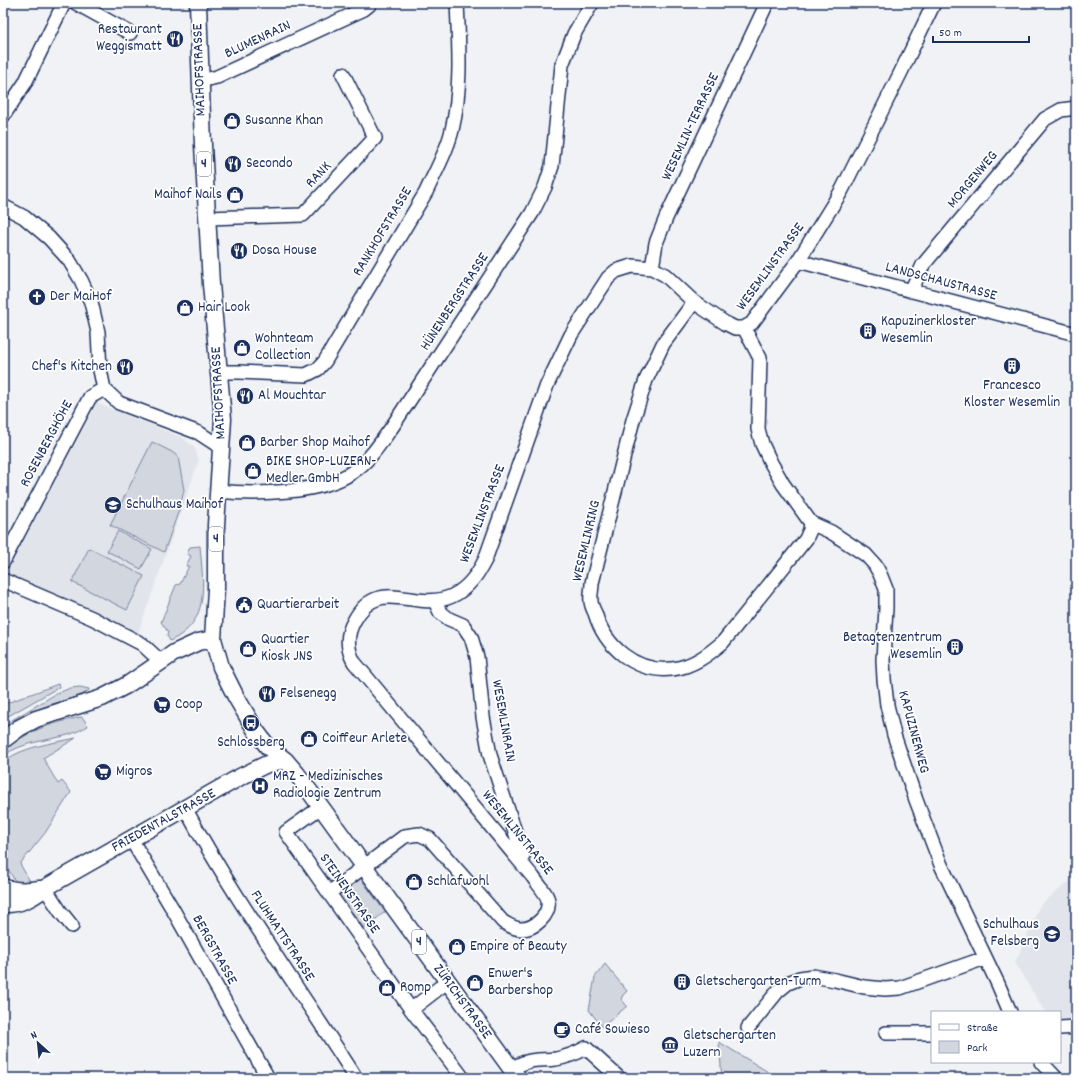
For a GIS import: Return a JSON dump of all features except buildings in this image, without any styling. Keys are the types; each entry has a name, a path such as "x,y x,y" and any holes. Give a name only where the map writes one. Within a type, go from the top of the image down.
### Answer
{"main road":[{"name":"MAIHOFSTRASSE","path":"198,3 200,81 207,218 211,284 223,419 216,525 216,590 213,639 223,671 256,731 268,747 285,760"},
{"path":"3,740 19,728 36,719 86,704 111,694 192,644 213,639"},
{"name":"FRIEDENTALSTRASSE","path":"3,904 14,903 32,898 45,888 259,768 272,762 285,760"},
{"name":"ZÜRICHSTRASSE","path":"285,760 297,774 514,1073"},
{"name":"FRIEDENTALSTRASSE","path":"3,887 11,890 22,891 45,888"}],"street":[{"path":"3,116 25,83 64,3"},
{"path":"76,3 130,32"},
{"name":"BLUMENRAIN","path":"200,81 224,74 364,9 370,3"},
{"name":"RANKHOFSTRASSE","path":"219,372 306,375 318,369 325,361 426,192 446,148 452,131 458,92 459,52 457,3"},
{"name":"HÜNENBERGSTRASSE","path":"218,491 242,494 320,487 340,480 354,472 367,460 392,427 532,213 545,187 552,166 562,65 574,34 592,3"},
{"name":"WESEMLIN-TERRASSE","path":"652,268 656,243 666,218 768,3"},
{"name":"WESEMLINSTRASSE","path":"364,868 405,836 419,834 430,839 503,922 511,927 520,929 529,928 541,920 548,908 548,900 533,877 354,662 349,653 348,640 351,626 357,614 375,599 392,596 422,601 435,601 448,598 459,592 478,574 485,560 547,385 571,335 600,288 608,278 621,269 632,266 652,268 665,275 694,302 725,323 735,328 744,328 752,323 798,261 842,190 934,3"},
{"name":"RANK","path":"207,218 304,215 375,138 343,74"},
{"name":"MORGENWEG","path":"911,290 923,265 1045,119 1061,110 1076,108"},
{"path":"3,206 24,217 50,238 69,260 81,280 91,302 98,332 100,370 104,389 119,404 199,433 222,448"},
{"name":"LANDSCHAUSTRASSE","path":"798,261 1076,334"},
{"name":"WESEMLINRING","path":"694,302 663,344 646,380 633,420 592,583 591,602 597,621 607,640 619,653 637,664 656,669 673,669 684,666 708,655 723,642 806,539 810,530 811,522"},
{"name":"KAPUZINERWEG","path":"744,328 760,358 758,429 762,444 783,484 811,522 831,532 866,555 875,565 886,589 883,660 884,679 887,705 894,734 916,800 941,865 1010,1011"},
{"name":"ROSENBERGHÖHE","path":"3,562 90,397 104,389"},
{"path":"3,580 92,618 142,644 156,657 160,663"},
{"name":"WESEMLINRAIN","path":"435,601 440,612 449,619 463,625 472,637 477,657 483,717 490,755 523,856 519,860"},
{"name":"FLUHMATTSTRASSE","path":"190,806 221,869 264,938 356,1078"},
{"name":"STEINENSTRASSE","path":"321,807 286,832 463,1078"},
{"name":"BERGSTRASSE","path":"131,839 147,867 156,879 268,1078"},
{"path":"329,893 364,868"},
{"path":"45,888 72,926"},
{"path":"748,1028 778,991 788,983 800,978 813,976 864,987 885,989 900,988 985,958"},
{"path":"412,1009 448,981"},
{"path":"1061,1028 1076,1027"},
{"path":"886,1033 931,1032"},
{"path":"514,1073 524,1062 557,1059 575,1054 586,1048 619,1078"},
{"path":"1042,1063 1056,1078"}],"shaded area":[{"name":"Schulhaus Maihof","path":"97,403 183,438 194,447 199,460 137,636 6,574"},
{"name":"Schulhaus Felsberg","path":"1076,876 1076,1021 1061,1023 1061,1011 1044,1011 1015,963 1040,905"}],"green space":[{"path":"152,442 172,452 178,457 184,490 180,507 164,552 110,525"},
{"path":"118,531 152,549 141,569 107,551"},
{"path":"200,546 203,588 202,601 198,613 192,623 183,633 170,641 167,635 168,632 161,622 176,585 180,584 189,566 186,566 191,556 187,554 190,547"},
{"path":"89,548 144,576 127,610 72,582"},
{"path":"58,684 59,687 3,719 3,703 7,703"},
{"path":"80,687 89,690 82,695 49,705 33,712 3,730 3,726 54,695 70,688"},
{"path":"81,717 88,726 68,735 34,742 10,751 3,756 3,752 12,744 30,733 49,725"},
{"path":"76,738 43,758 58,784 62,781 71,792 45,833 20,864 31,883 17,883 3,859 3,763 27,749"},
{"path":"358,875 385,912 364,928 336,891"},
{"path":"605,964 627,991 621,999 627,1006 602,1027 589,1010 595,977"},
{"path":"719,1042 778,1078 722,1078"}],"place":[{"name":"Restaurant Weggismatt","path":"175,39"},
{"name":"Susanne Khan","path":"232,121"},
{"name":"Secondo","path":"233,164"},
{"name":"Maihof Nails","path":"235,195"},
{"name":"Dosa House","path":"239,251"},
{"name":"Der MaiHof","path":"37,297"},
{"name":"Hair Look","path":"185,308"},
{"name":"Kapuzinerkloster Wesemlin","path":"868,331"},
{"name":"Wohnteam Collection","path":"242,348"},
{"name":"Francesco Kloster Wesemlin","path":"1012,366"},
{"name":"Chef's Kitchen","path":"125,367"},
{"name":"Al Mouchtar","path":"245,396"},
{"name":"Barber Shop Maihof","path":"247,443"},
{"name":"BIKE SHOP-LUZERN- Medler GmbH","path":"253,471"},
{"name":"Schulhaus Maihof","path":"113,505"},
{"name":"Quartierarbeit","path":"244,605"},
{"name":"Betagtenzentrum Wesemlin","path":"955,647"},
{"name":"Quartier Kiosk JNS","path":"248,649"},
{"name":"Felsenegg","path":"267,694"},
{"name":"Coop","path":"162,705"},
{"name":"Schlossberg","path":"251,723"},
{"name":"Coiffeur Arlete","path":"309,739"},
{"name":"Migros","path":"103,772"},
{"name":"MRZ - Medizinisches Radiologie Zentrum","path":"260,786"},
{"name":"Schlafwohl","path":"414,882"},
{"name":"Schulhaus Felsberg","path":"1052,934"},
{"name":"Empire of Beauty","path":"457,947"},
{"name":"Gletschergarten-Turm","path":"682,982"},
{"name":"Enwer's Barbershop","path":"475,983"},
{"name":"Romp","path":"387,988"},
{"name":"Café Sowieso","path":"562,1030"},
{"name":"Gletschergarten Luzern","path":"670,1045"}]}
